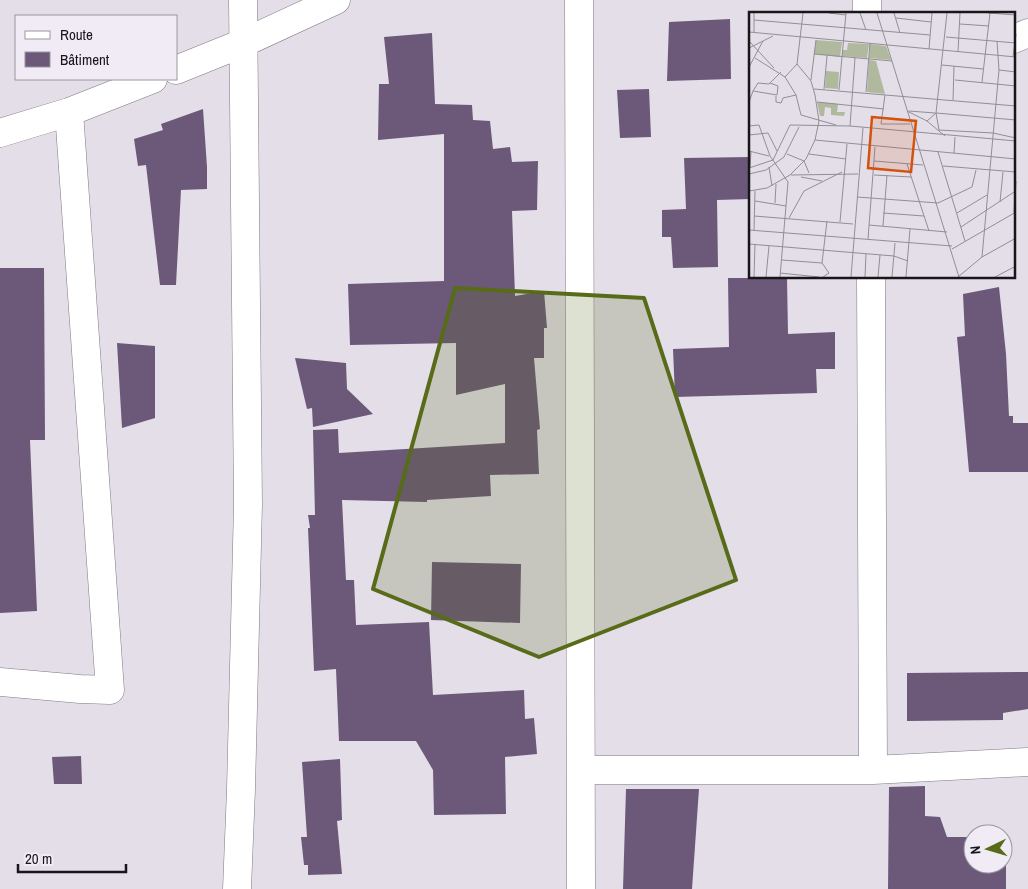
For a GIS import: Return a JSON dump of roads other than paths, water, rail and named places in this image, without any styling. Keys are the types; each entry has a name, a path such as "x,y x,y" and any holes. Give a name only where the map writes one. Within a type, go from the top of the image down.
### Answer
{"street":[{"path":"237,889 248,504 243,0"},
{"path":"178,69 243,43 336,0"},
{"path":"580,0 582,889"},
{"path":"1016,38 1028,33"},
{"path":"0,132 69,112 150,80"},
{"path":"0,682 110,690 69,112"},
{"path":"871,279 873,770"},
{"path":"581,770 873,770 1028,762"}]}
